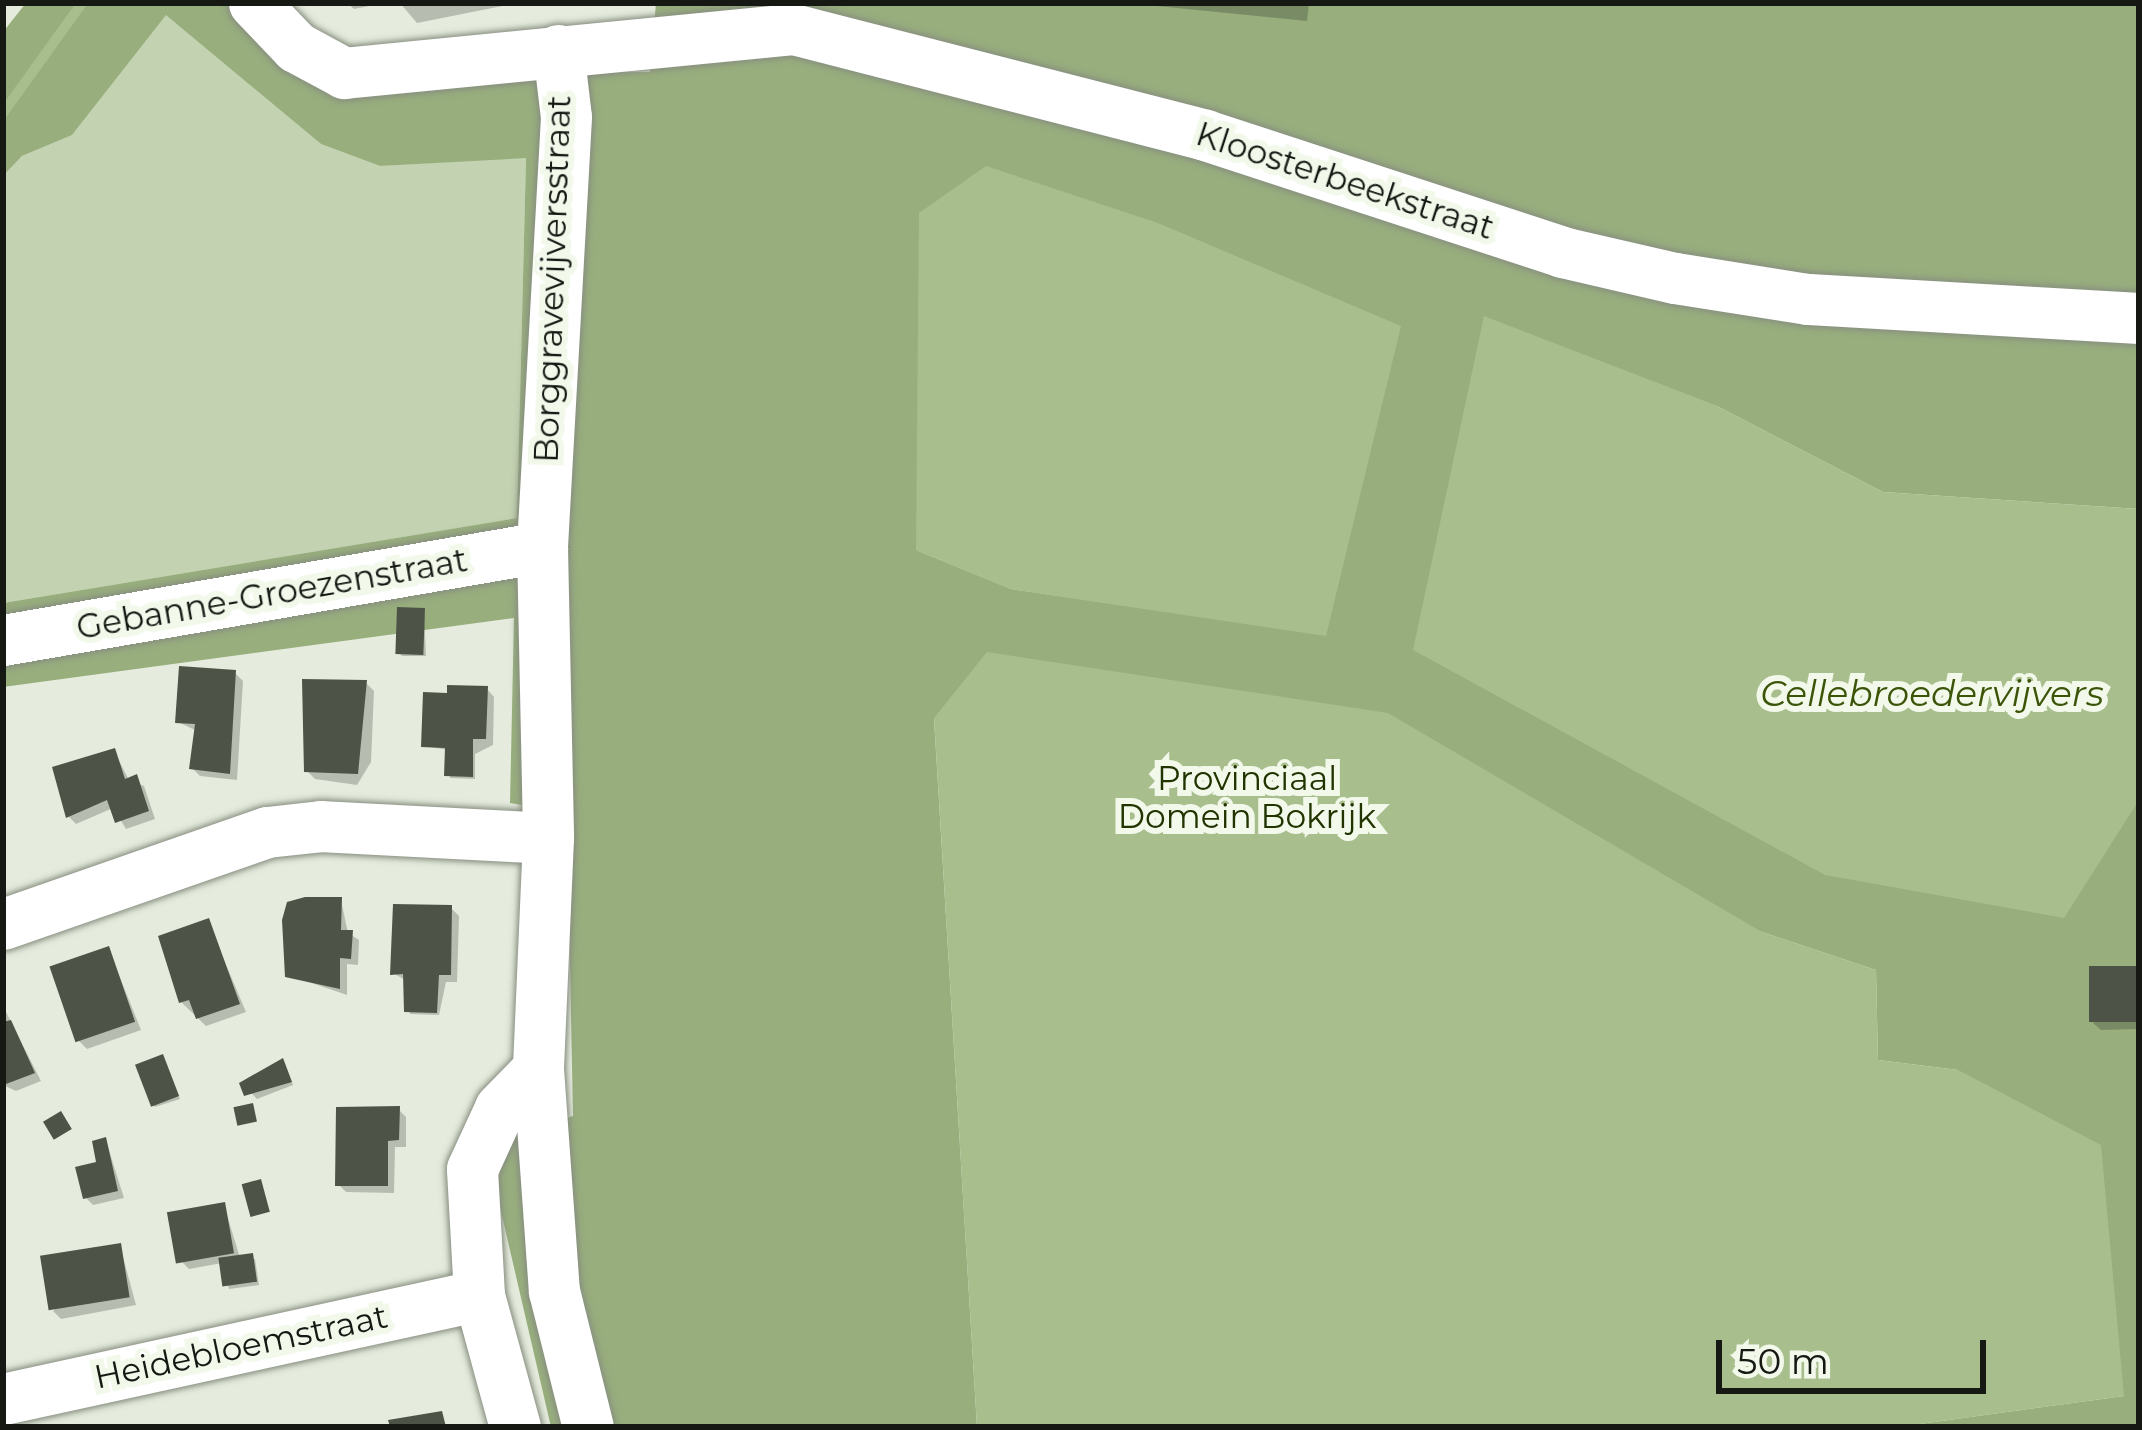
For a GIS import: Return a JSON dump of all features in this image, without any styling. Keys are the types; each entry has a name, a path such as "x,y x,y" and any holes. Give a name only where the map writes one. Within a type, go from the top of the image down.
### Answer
{"street":[{"name":"Borggravevijversstraat","path":"254,3 296,46 344,74 558,50 566,118 542,548 548,838 538,1070 554,1291 588,1427"},
{"name":"Kloosterbeekstraat","path":"558,50 793,28 1205,134 1562,252 1675,278 1808,299 2139,318"},
{"name":"Gebanne-Groezenstraat","path":"3,640 542,548"},
{"path":"3,924 266,832 321,826 548,838"},
{"path":"515,1427 479,1295 472,1169 500,1108 538,1070"},
{"name":"Heidebloemstraat","path":"3,1399 479,1295"}],"shaded area":[{"path":"166,14 321,144 380,166 526,157 517,518 3,603 3,176 22,156 72,135"}],"green space":[{"name":"Provinciaal Domein Bokrijk","path":"26,3 227,3 290,63 528,73 650,72 656,3 2139,3 2139,509 1883,492 1715,405 2139,800 2139,1427 1898,1427 2124,1396 1958,1070 1878,1060 1876,970 1762,932 934,719 977,1427 551,1427 496,1190 507,1137 573,1116 567,812 510,803 514,618 3,687 3,603 517,518 526,158 380,166 321,144 166,15 72,135 22,156 3,176 3,32","holes":["916,550 1326,635 1011,589"]}],"water":[{"path":"986,166 1158,223 1401,326 1326,636 1010,589 916,550 919,213"},
{"name":"Cellebroedervijvers","path":"1484,316 1715,405 1883,492 2139,509 2139,800 2064,918 1825,875 1413,650"},
{"path":"987,652 1388,713 1762,932 1876,970 1878,1060 1958,1070 2101,1145 2124,1396 1898,1427 977,1427 934,718"}],"building":[{"path":"397,607 425,608 423,655 395,654"},
{"path":"179,666 236,670 230,774 189,769 195,724 175,723"},
{"path":"302,679 367,680 358,774 304,772"},
{"path":"447,685 488,686 486,739 473,739 473,777 444,776 445,748 421,747 423,692 447,693"},
{"path":"115,748 125,779 137,774 149,811 115,823 107,800 66,818 52,767"},
{"path":"342,897 341,930 353,930 351,959 340,958 340,989 285,977 282,920 287,902"},
{"path":"393,904 452,905 451,975 439,975 437,1013 404,1012 403,974 390,975"},
{"path":"209,918 240,1004 196,1019 189,1000 179,1003 158,936"},
{"path":"109,946 135,1022 75,1042 49,967"},
{"path":"2089,966 2139,966 2139,1022 2089,1022"},
{"path":"11,1020 35,1073 6,1084 3,1022"},
{"path":"163,1054 179,1096 151,1107 135,1065"},
{"path":"283,1058 292,1082 244,1096 239,1083"},
{"path":"253,1103 257,1122 237,1126 233,1107"},
{"path":"400,1106 399,1140 388,1141 388,1186 335,1186 336,1107"},
{"path":"61,1111 72,1129 54,1140 43,1122"},
{"path":"106,1137 118,1191 83,1199 75,1167 96,1162 92,1141"},
{"path":"261,1179 270,1212 250,1217 242,1184"},
{"path":"225,1202 234,1253 176,1263 167,1212"},
{"path":"121,1243 130,1297 49,1310 40,1256"},
{"path":"253,1253 257,1282 222,1287 218,1258"},
{"path":"442,1411 446,1427 390,1427 388,1420"}],"waterway":[{"path":"3,113 82,3"}]}
